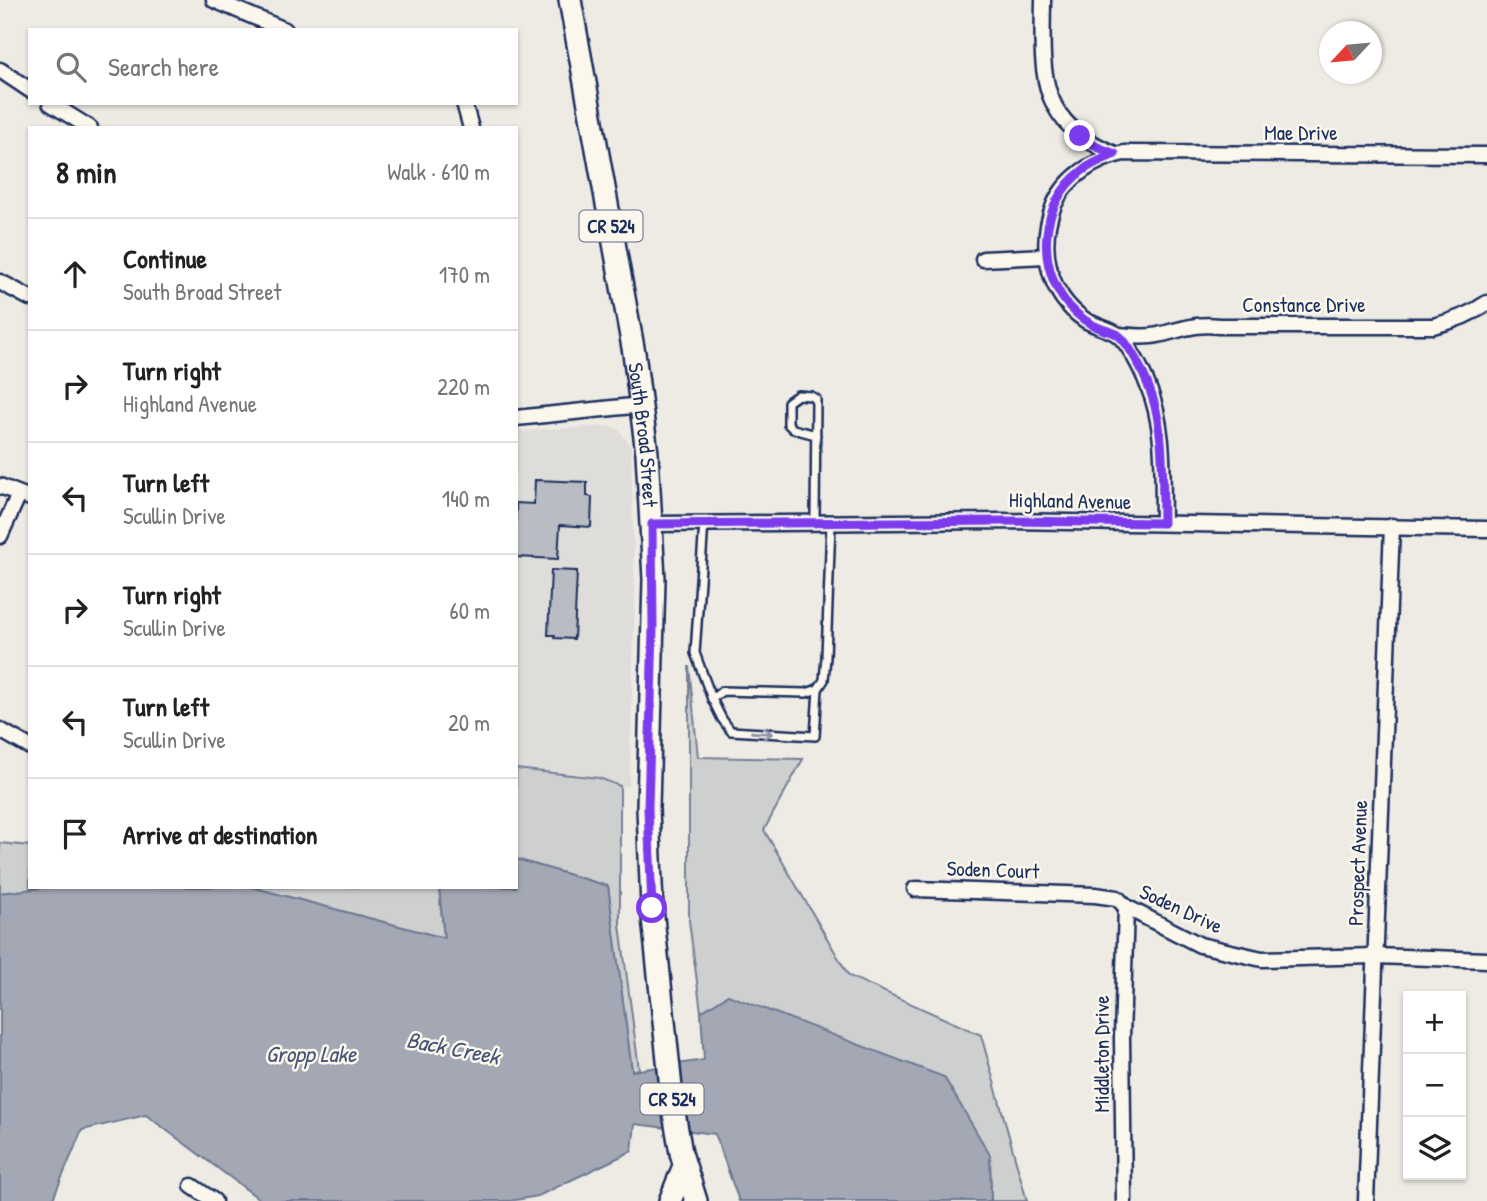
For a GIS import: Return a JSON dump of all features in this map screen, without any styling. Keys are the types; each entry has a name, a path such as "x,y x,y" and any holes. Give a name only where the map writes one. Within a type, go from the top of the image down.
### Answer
{"main road":[{"name":"South Broad Street","path":"570,0 642,405 652,524 653,628 648,808 652,908 665,1045 690,1201"},
{"name":"South Broad Street","path":"683,1160 696,1201"},
{"path":"670,1201 683,1160"}],"street":[{"path":"214,0 280,28"},
{"path":"1043,0 1042,64 1054,104 1080,136 1115,154"},
{"path":"0,70 28,89"},
{"path":"53,105 87,126"},
{"path":"465,105 470,126"},
{"path":"1115,154 1080,172 1056,201 1049,219 1046,256 1054,281 1068,305 1099,328 1118,335 1136,360 1155,407 1161,434 1163,523"},
{"name":"Mae Drive","path":"1115,154 1487,155"},
{"path":"983,259 1046,256"},
{"path":"0,282 28,297"},
{"name":"Constance Drive","path":"1118,335 1158,335 1205,324 1433,326 1471,314 1487,303"},
{"path":"518,418 642,405"},
{"path":"0,486 24,496 0,536"},
{"name":"Highland Avenue","path":"652,524 1002,521 1487,529"},
{"name":"Prospect Avenue","path":"1366,1201 1392,526"},
{"path":"0,730 28,746"},
{"name":"Soden Court","path":"915,889 1070,894"},
{"name":"Soden Drive","path":"1070,894 1117,898 1126,907 1200,944 1262,959 1375,956 1487,960"},
{"name":"Middleton Drive","path":"1124,1201 1122,1038 1126,907"},
{"path":"192,1186 214,1201"}],"lane":[{"path":"815,522 816,435 816,399 797,395 788,402 788,424 793,429 816,435"},
{"path":"704,523 695,653 722,719 732,731 815,736 818,689 824,680 826,657 831,522"},
{"path":"712,699 722,691 806,693 818,689"}],"shaded area":[{"path":"610,426 619,430 631,446 635,599 629,786 620,786 599,778 518,769 518,431"},
{"path":"689,666 698,757 803,759 764,830 849,976 981,1035 1027,1201 991,1201 990,1155 728,995 701,1012 689,921"},
{"path":"518,769 599,778 620,786 620,925 639,1069 632,1071 608,886 518,860"},
{"path":"0,843 28,846 28,889 35,889 0,893"},
{"path":"259,889 439,889 444,938"}],"water":[{"name":"Gropp Lake","path":"518,860 608,886 632,1071 704,1060 701,1012 728,995 944,1077 990,1155 991,1201 739,1201 715,1134 635,1124 632,1151 538,1196 510,1201 262,1201 146,1115 82,1130 52,1201 0,1201 0,893 35,889 259,889 444,938 439,889 518,889"}],"building":[{"path":"535,480 587,482 587,496 592,497 591,527 560,525 558,559 518,557 518,503 534,504"},
{"path":"551,570 577,571 574,639 548,635"}],"route":[{"path":"652,908 648,808 654,579 652,524 1002,521 1163,523 1161,434 1148,386 1136,360 1118,335 1099,328 1068,305 1057,289 1046,256 1049,219 1056,201 1080,172 1115,154 1080,136"}],"water label":[{"name":"Back Creek","path":"453,1048"}]}
